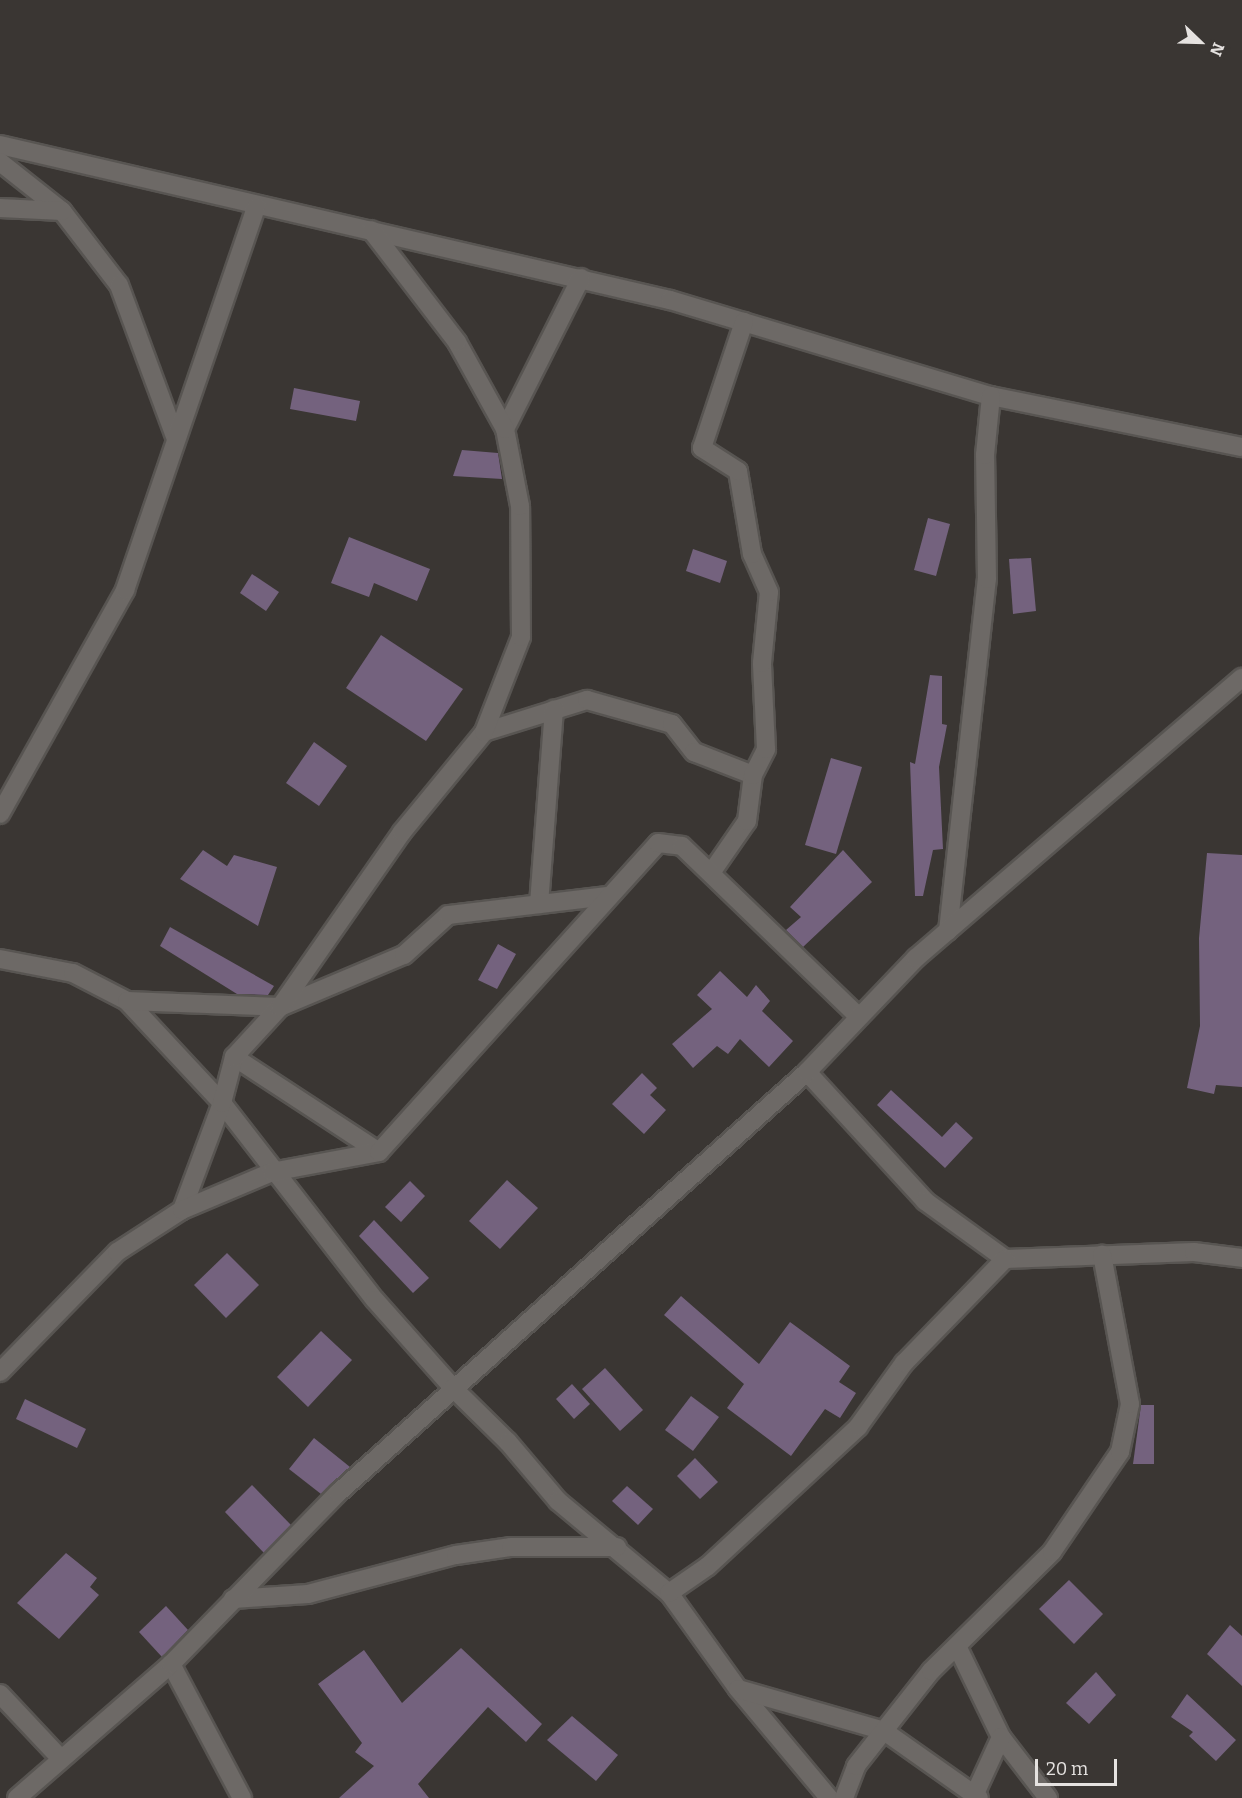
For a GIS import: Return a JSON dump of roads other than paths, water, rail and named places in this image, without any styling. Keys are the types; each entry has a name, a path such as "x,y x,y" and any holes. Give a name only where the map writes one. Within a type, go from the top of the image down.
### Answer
{"street":[{"path":"0,145 256,207 371,230 581,278 744,322 991,396 1242,447"},
{"path":"0,162 62,211 119,285 175,435"},
{"path":"0,814 125,590 175,435 256,207"},
{"path":"0,208 62,211"},
{"path":"182,1210 222,1103 234,1057 280,1007 402,832 484,732 521,637 520,506 505,429 457,342 371,230"},
{"path":"505,429 581,278"},
{"path":"711,873 747,821 753,775 766,749 762,663 769,592 752,554 738,471 702,448 744,322"},
{"path":"948,931 987,579 985,455 991,396"},
{"path":"17,1798 60,1758 171,1664 338,1492 807,1072 858,1016 948,931 1242,678"},
{"path":"484,732 587,700 672,724 694,752 753,775"},
{"path":"539,904 554,710"},
{"path":"0,1372 117,1252 182,1210 272,1172 378,1152 658,843 682,846 858,1016"},
{"path":"127,1001 280,1007 404,956 448,915 607,897"},
{"path":"0,959 73,973 127,1001 222,1103 272,1172 453,1388 508,1442 558,1501 617,1547 669,1593 738,1689 829,1798"},
{"path":"234,1057 378,1152"},
{"path":"807,1072 925,1201 1005,1258 1194,1252 1242,1257"},
{"path":"844,1798 856,1766 957,1646 1052,1552 1120,1452 1130,1404 1102,1255"},
{"path":"669,1593 708,1566 858,1427 904,1363 1005,1258"},
{"path":"233,1599 308,1594 456,1555 511,1547 617,1547"},
{"path":"957,1646 1001,1737 1048,1798"},
{"path":"171,1664 242,1798"},
{"path":"738,1689 884,1731 976,1797 1001,1737"},
{"path":"0,1694 60,1758"}]}
